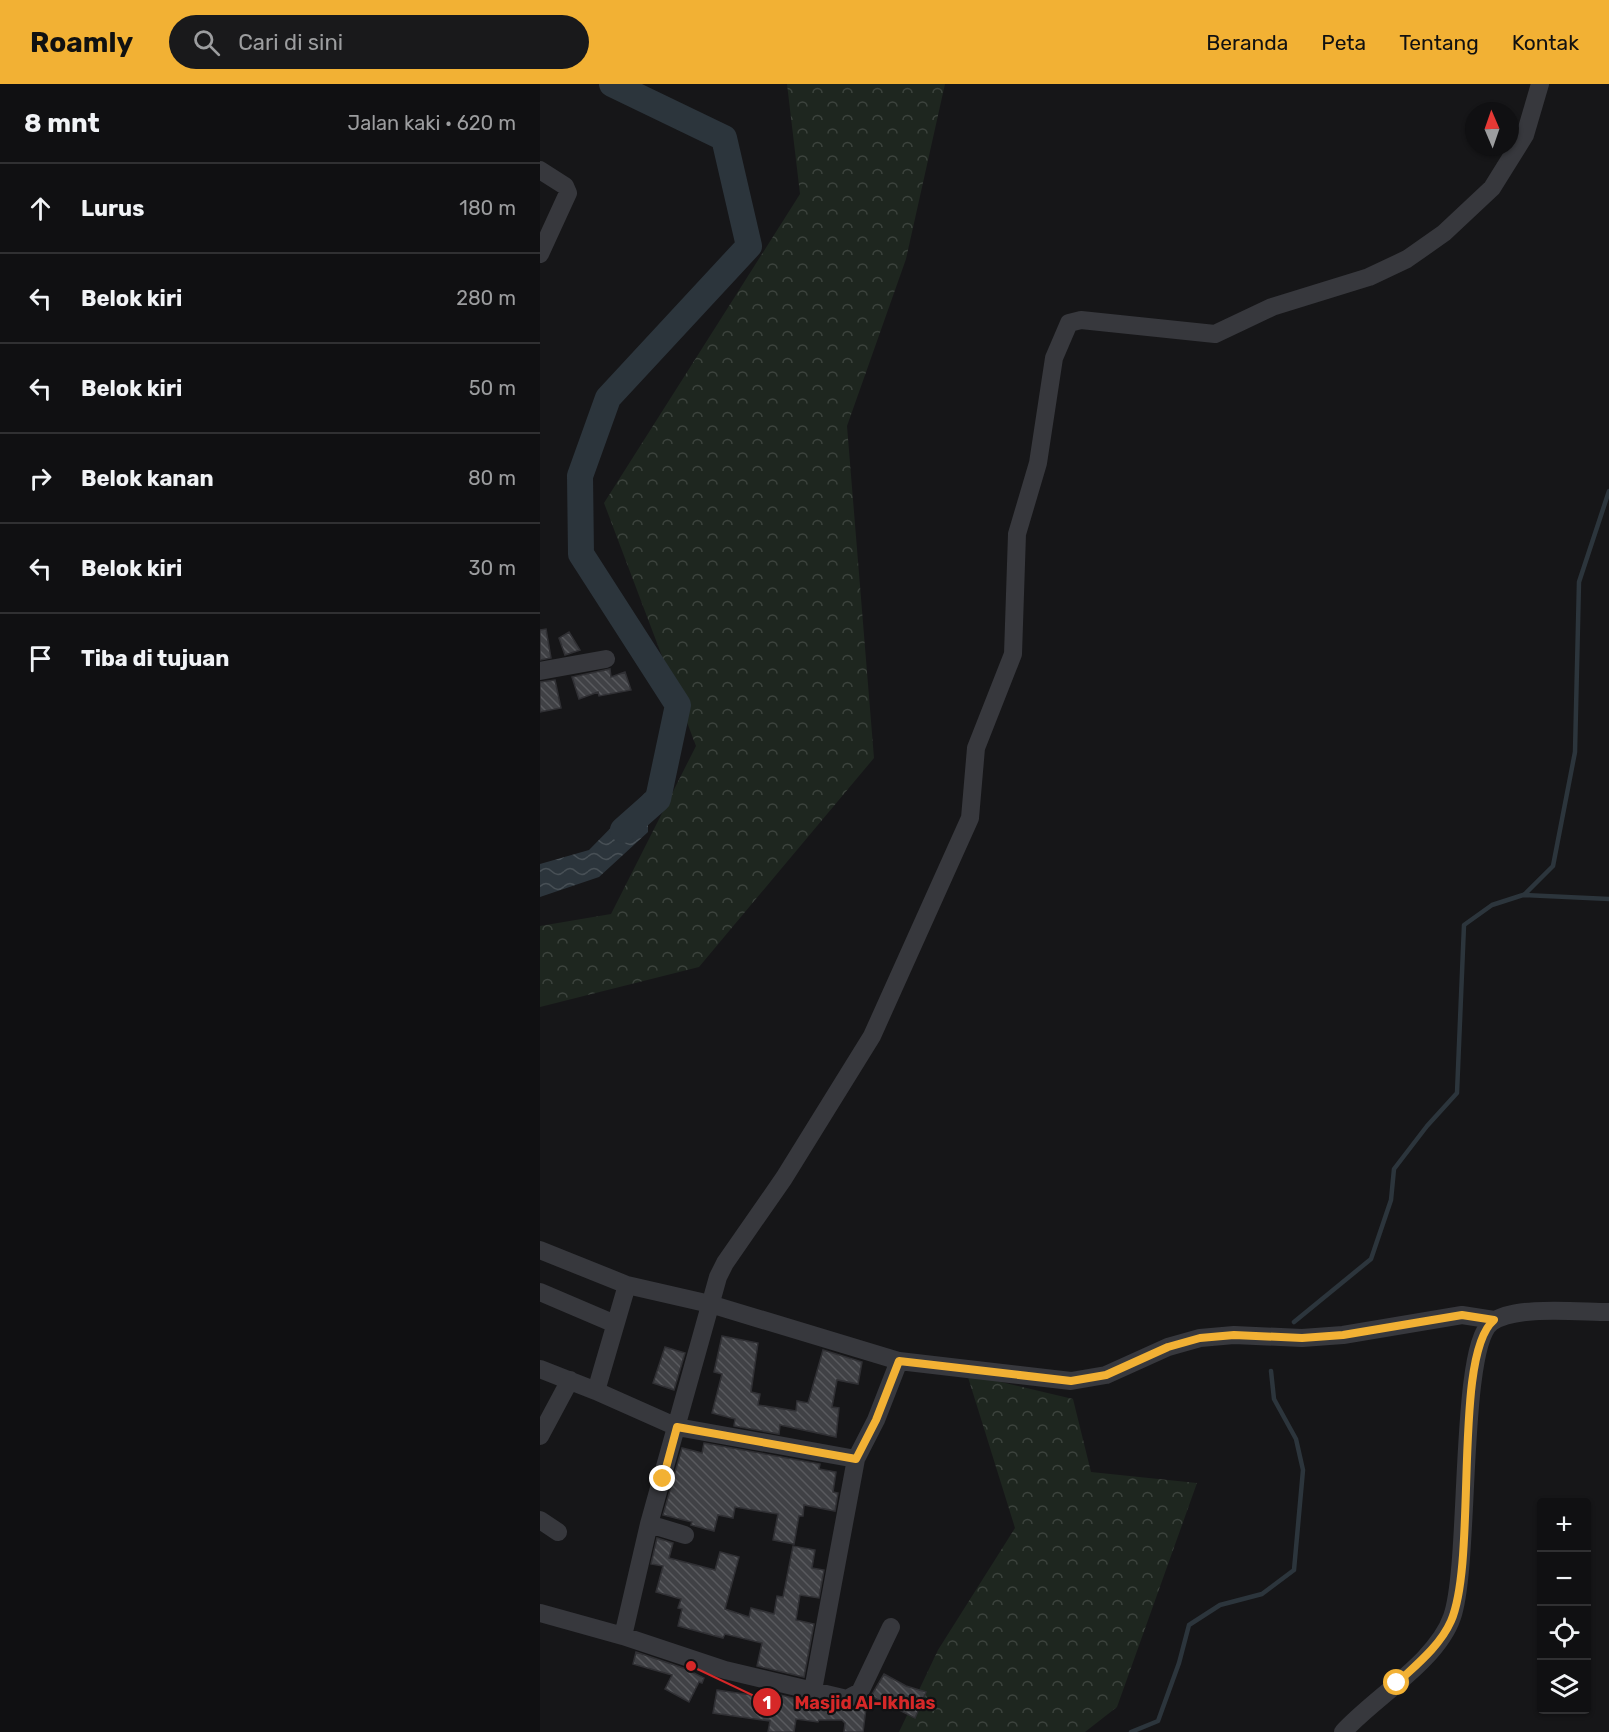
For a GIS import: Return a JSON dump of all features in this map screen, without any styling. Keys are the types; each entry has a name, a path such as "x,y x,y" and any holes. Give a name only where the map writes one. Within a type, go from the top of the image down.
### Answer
{"street":[{"path":"623,1636 649,1524 710,1304 725,1263 784,1178 872,1036 970,818 976,748 1013,654 1017,534 1038,463 1054,358 1068,325 1074,320 1081,320 1215,334 1272,307 1369,278 1407,259 1444,233 1492,188 1525,135 1540,84"},
{"path":"540,170 565,186 568,193 540,254"},
{"path":"540,671 606,659"},
{"path":"540,1250 627,1285 710,1304 899,1361 1071,1381 1106,1375 1168,1347 1200,1338 1234,1335 1302,1338 1343,1335 1462,1315 1494,1320 1510,1315 1536,1312 1609,1312"},
{"path":"596,1391 627,1285"},
{"path":"540,1292 615,1324"},
{"path":"1343,1732 1423,1660 1452,1619 1463,1538 1474,1367 1482,1335 1494,1320"},
{"path":"813,1690 856,1459 876,1420 899,1361"},
{"path":"540,1369 677,1427 856,1459"},
{"path":"540,1436 570,1380"},
{"path":"540,1520 558,1532"},
{"path":"649,1524 685,1535"},
{"path":"540,1613 623,1636 725,1670 847,1699 856,1695 868,1678 891,1627"}],"green space":[{"path":"787,84 945,84 906,259 847,426 874,758 699,967 540,1007 540,926 611,914 696,746 604,503 800,194"},
{"path":"967,1374 1073,1399 1091,1472 1197,1483 1117,1707 1085,1732 899,1732 938,1650 1015,1528"}],"water":[{"path":"648,790 648,832 599,877 540,897 540,864 589,850"}],"building":[{"path":"546,629 551,658 540,660 540,630"},
{"path":"569,632 580,650 565,655 559,638"},
{"path":"610,669 611,677 625,672 631,690 599,696 598,692 579,699 572,677"},
{"path":"555,680 561,708 540,712 540,682"},
{"path":"722,1336 758,1343 751,1392 760,1394 758,1405 796,1411 797,1401 808,1403 823,1350 862,1362 858,1384 837,1380 832,1407 839,1408 836,1437 780,1425 779,1434 734,1426 735,1419 712,1413 722,1374 714,1372"},
{"path":"665,1347 685,1353 674,1390 653,1383"},
{"path":"704,1443 820,1464 819,1469 836,1472 833,1492 838,1493 835,1511 804,1505 803,1516 799,1516 794,1544 773,1540 778,1514 735,1507 733,1518 718,1515 714,1531 691,1525 692,1522 663,1515 682,1448 702,1453"},
{"path":"657,1538 673,1543 669,1558 715,1570 720,1552 739,1557 725,1609 749,1617 751,1608 774,1614 777,1596 783,1597 793,1546 815,1550 812,1568 824,1570 819,1598 800,1595 796,1620 814,1624 804,1677 757,1666 762,1643 725,1634 723,1638 678,1626 682,1609 678,1608 681,1599 656,1592 663,1566 651,1564"},
{"path":"636,1652 686,1669 704,1678 702,1683 699,1682 689,1702 665,1689 672,1675 633,1664"},
{"path":"884,1674 906,1686 926,1692 915,1718 871,1696"},
{"path":"717,1690 758,1696 759,1690 844,1710 866,1708 863,1732 844,1732 845,1723 842,1720 819,1720 818,1722 796,1719 794,1732 768,1732 770,1721 713,1713"}],"waterway":[{"path":"612,84 724,138 749,246 608,398 580,476 581,554 678,705 658,799 623,830"},
{"path":"1524,895 1553,866 1575,752 1579,582 1609,491"},
{"path":"1294,1322 1371,1259 1391,1200 1394,1169 1427,1126 1457,1093 1464,925 1492,905 1523,895 1609,899"},
{"path":"1131,1732 1158,1721 1179,1663 1189,1625 1220,1605 1262,1594 1294,1570 1303,1470 1296,1439 1274,1399 1271,1371"}],"place":[{"name":"Masjid Al-Ikhlas","path":"691,1666"}],"route":[{"path":"663,1479 677,1427 737,1440 856,1459 876,1420 899,1361 1071,1381 1106,1375 1168,1347 1200,1338 1234,1335 1302,1338 1343,1335 1462,1315 1494,1320 1484,1329 1474,1367 1463,1538 1454,1612 1445,1630 1423,1660 1397,1683"}]}
